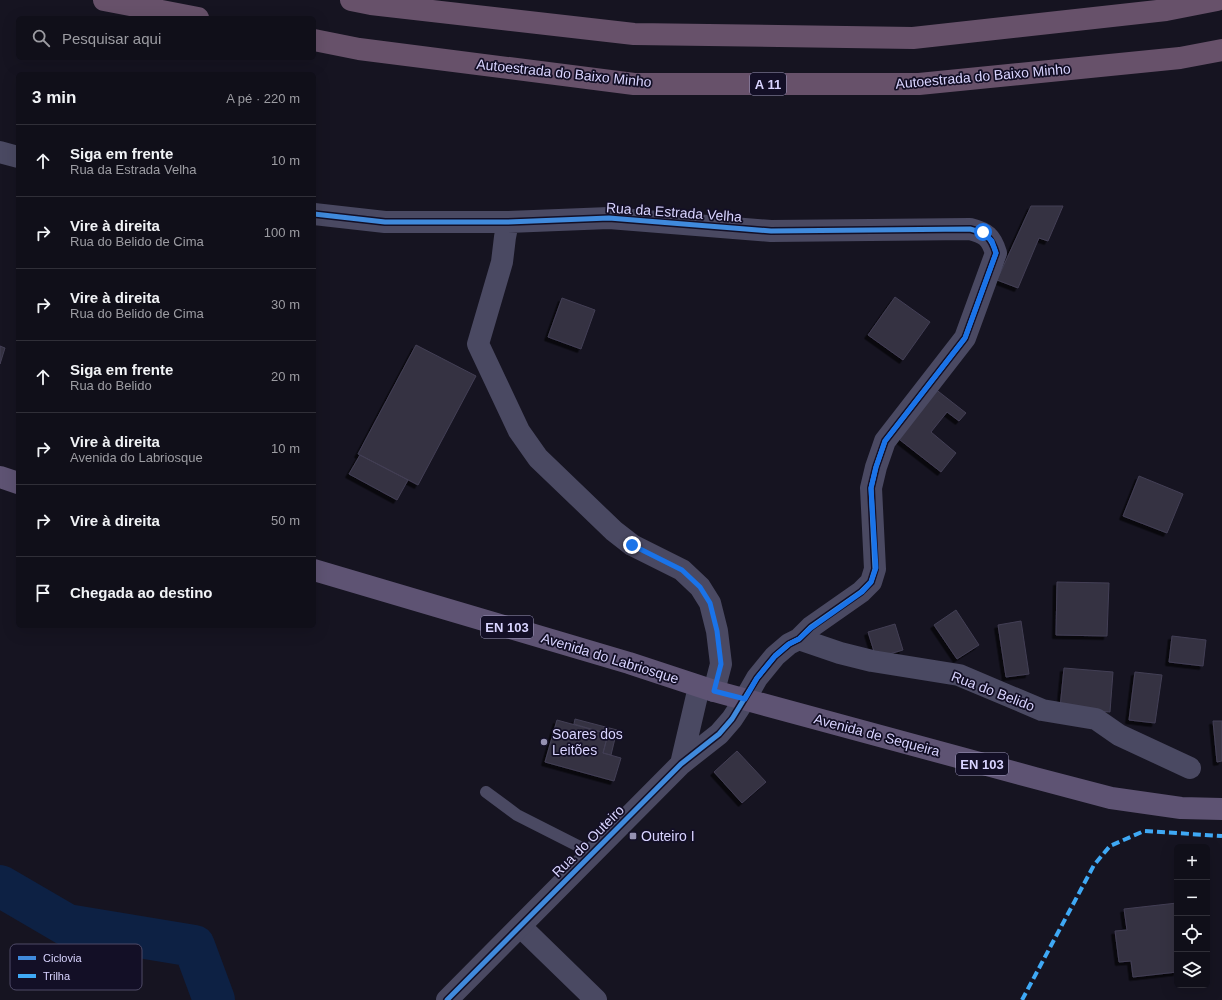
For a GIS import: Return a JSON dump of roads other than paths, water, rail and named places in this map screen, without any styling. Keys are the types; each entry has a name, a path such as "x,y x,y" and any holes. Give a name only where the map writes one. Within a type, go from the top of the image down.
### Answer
{"highway":[{"path":"104,0 188,16"},
{"path":"351,0 371,4 634,34 913,38 1166,10 1217,0"},
{"name":"Autoestrada do Baixo Minho","path":"316,40 359,49 642,84 919,84 1180,58 1222,50"}],"main road":[{"path":"0,477 16,482"},
{"name":"Avenida do Labriosque","path":"316,571 629,663 707,689 745,699"},
{"name":"Avenida de Sequeira","path":"745,699 1111,798 1181,808 1222,808"}],"street":[{"path":"0,152 16,156"},
{"name":"Rua da Estrada Velha","path":"316,214 385,222 508,222 609,218 771,231 970,228 983,232 992,241 996,253 965,338 885,441 876,467 871,488 876,568 871,582 862,592 811,628 799,639"},
{"path":"508,222 504,237 502,262 478,344 519,431 538,458 614,531 632,545 682,570 700,587 710,603 717,631 721,664 707,689 681,764"},
{"path":"745,699 757,678 775,656 789,644 799,639"},
{"name":"Rua do Belido","path":"799,639 840,653 872,661 959,675 1042,710 1096,719 1119,735 1190,768"},
{"name":"Rua do Outeiro","path":"447,1000 681,764 719,734 732,719 745,699"},
{"path":"521,927 596,1000"}],"lane":[{"path":"486,792 517,815 592,853"}],"waterway":[{"path":"0,886 67,925 194,946 214,1000"}],"place":[{"name":"Soares dos Leitões","path":"544,742"},
{"name":"Outeiro I","path":"633,836"}]}
